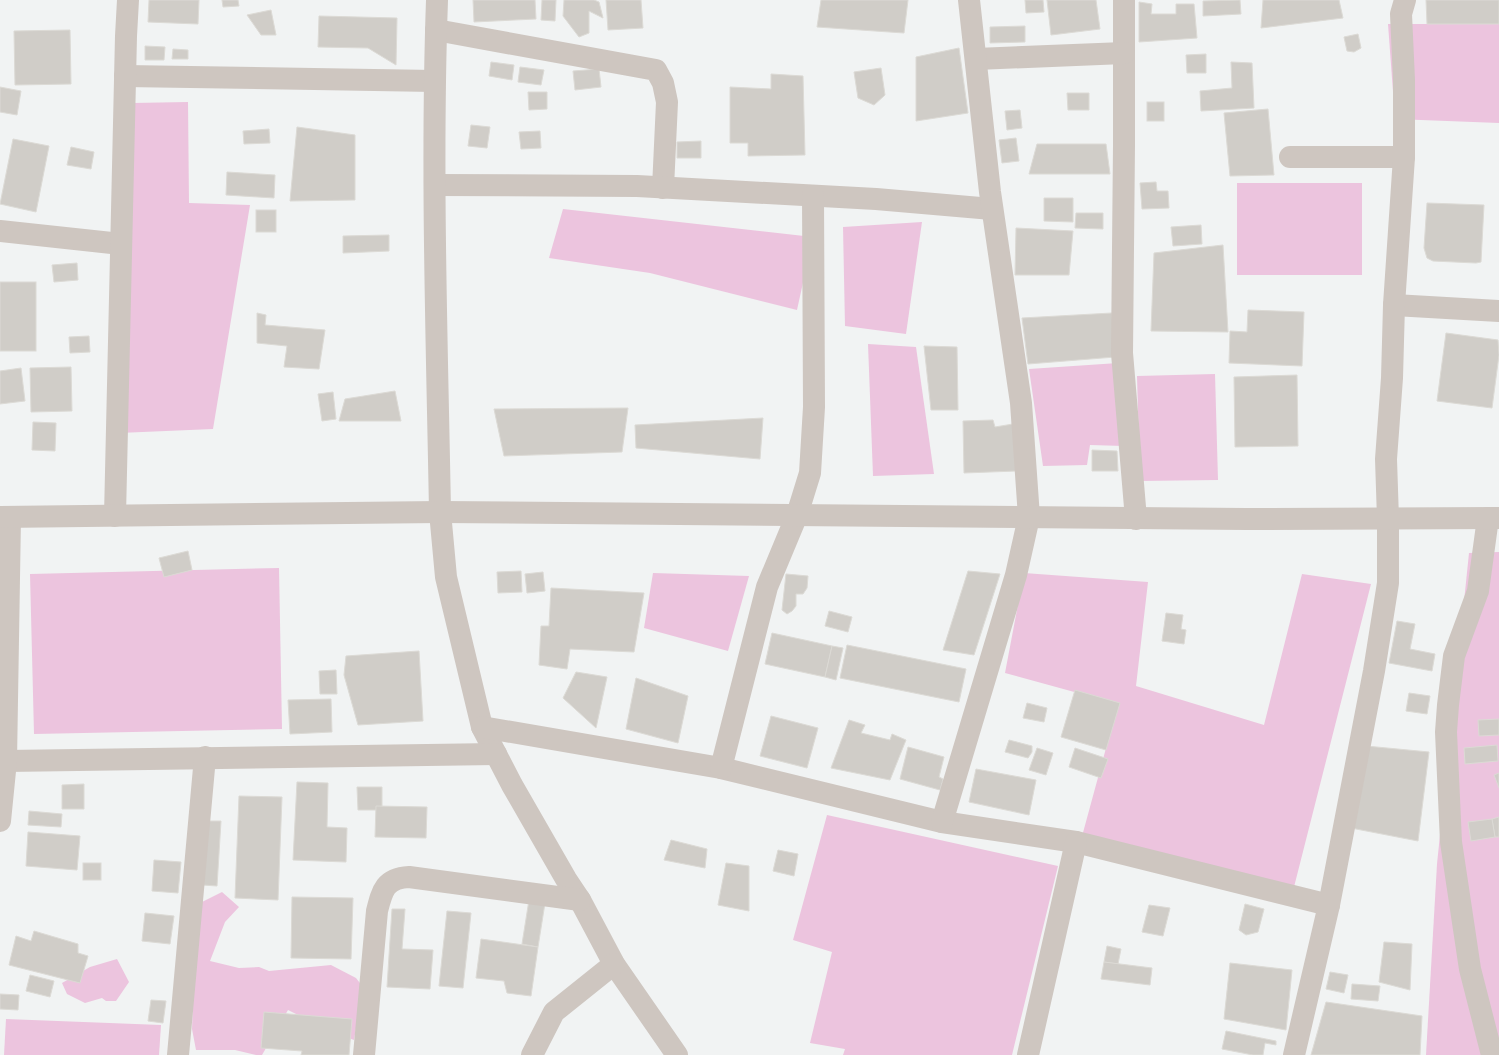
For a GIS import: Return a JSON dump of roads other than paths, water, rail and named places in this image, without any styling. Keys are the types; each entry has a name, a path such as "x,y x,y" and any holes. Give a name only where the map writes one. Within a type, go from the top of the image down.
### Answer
{"street":[{"path":"115,516 128,0"},
{"path":"437,0 434,81 440,512 446,577 482,727 512,785 562,872 580,900 614,964 677,1055"},
{"path":"942,822 1016,575 1030,517 1021,403 992,209 969,0"},
{"path":"1124,0 1122,353 1136,518"},
{"path":"1294,1055 1329,905 1374,671 1388,583 1386,460 1392,378 1394,305 1404,157 1404,80 1401,14 1405,0"},
{"path":"436,30 656,70 663,83 667,102 663,188"},
{"path":"976,59 1124,53"},
{"path":"125,76 434,81"},
{"path":"1290,157 1404,157"},
{"path":"435,185 637,186 876,199 992,209"},
{"path":"721,768 767,587 797,515 810,473 814,407 813,196"},
{"path":"0,231 121,244"},
{"path":"1394,305 1499,311"},
{"path":"0,821 6,761 5,517 440,512 1136,518 1494,518 1478,591 1454,656 1446,732 1451,842 1470,968 1492,1055"},
{"path":"482,727 721,768 942,822 1076,842 1329,905"},
{"path":"6,761 496,754"},
{"path":"178,1055 205,757"},
{"path":"1028,1055 1076,842"},
{"path":"364,1055 377,911 381,895 390,881 399,877 409,877 580,900"},
{"path":"532,1055 554,1012 614,964"}]}
